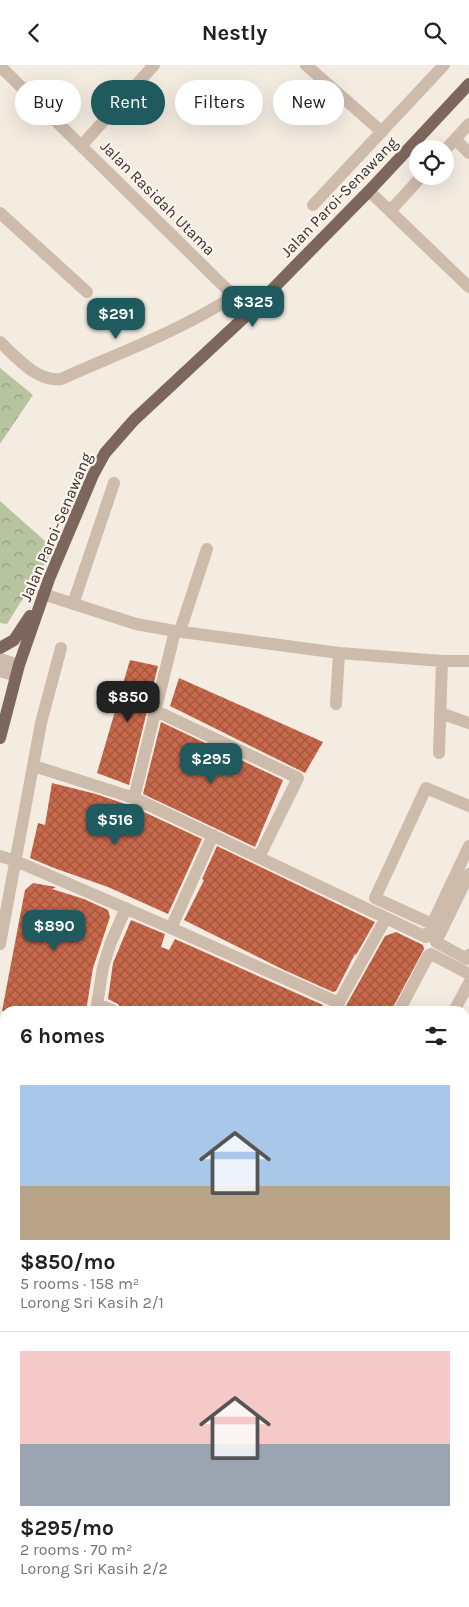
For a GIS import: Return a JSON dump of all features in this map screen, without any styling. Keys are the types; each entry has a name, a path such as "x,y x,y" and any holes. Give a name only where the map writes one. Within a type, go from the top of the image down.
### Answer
{"main road":[{"name":"Jalan Paroi-Senawang","path":"0,738 17,670 43,594 93,475 105,453 134,420 250,312 369,191 469,84"},
{"path":"0,648 14,640 25,626 49,579"}],"street":[{"path":"82,145 154,65"},
{"path":"306,65 382,132"},
{"path":"313,205 444,65"},
{"name":"Jalan Rasidah Utama","path":"5,67 250,312"},
{"path":"469,124 455,139 469,153"},
{"path":"390,211 414,185"},
{"path":"369,191 469,287"},
{"path":"0,213 86,292"},
{"path":"0,341 29,368 52,380 61,379 161,336 215,309 234,296"},
{"path":"73,604 114,483"},
{"path":"134,798 178,631 207,549"},
{"path":"43,594 136,624 178,631 340,653 442,661 469,661"},
{"path":"0,944 41,723 61,647"},
{"path":"336,704 340,653"},
{"path":"0,659 17,670"},
{"path":"439,753 442,661"},
{"path":"0,671 17,670"},
{"path":"156,711 298,778 259,857"},
{"path":"440,713 469,723"},
{"path":"34,766 134,798 386,918 467,959 469,955"},
{"path":"432,924 375,898 426,788 469,806"},
{"path":"171,928 212,835"},
{"path":"431,940 432,924 469,846"},
{"path":"0,856 16,861 171,928 335,1006"},
{"path":"431,940 469,874"},
{"path":"97,1006 103,967 126,908"},
{"path":"338,1006 386,918"},
{"path":"402,1006 428,956 431,954 469,974"},
{"path":"457,1006 469,983"}],"green space":[{"path":"0,368 33,395 0,444"},
{"path":"0,501 54,549 7,624 0,623"}],"building":[{"path":"130,660 158,666 129,785 97,773"},
{"path":"179,678 323,742 305,773 170,706"},
{"path":"161,722 283,780 255,847 143,794"},
{"path":"52,783 96,794 131,806 202,839 168,914 108,887 30,858 38,823 45,825"},
{"path":"217,846 375,922 355,954 336,991 333,992 284,970 184,920 204,880 202,879"},
{"path":"33,883 56,887 52,889 84,899 108,910 110,917 93,968 87,1006 3,1006 25,890"},
{"path":"131,920 165,934 161,947 169,950 175,939 323,1005 120,1006 108,999 113,963"},
{"path":"396,932 423,945 424,949 394,1006 346,1006 385,936"}]}
